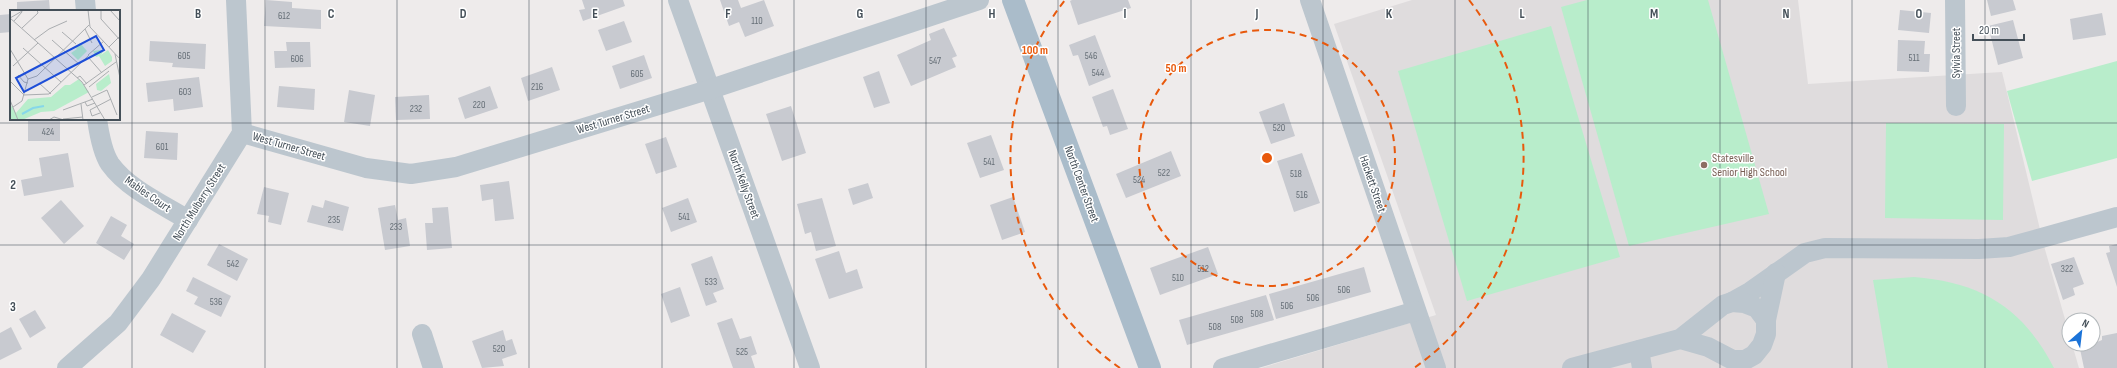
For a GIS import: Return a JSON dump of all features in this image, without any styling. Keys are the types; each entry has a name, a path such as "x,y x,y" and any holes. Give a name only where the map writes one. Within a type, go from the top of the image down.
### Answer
{"main road":[{"name":"North Center Street","path":"1013,0 1150,368"}],"street":[{"path":"85,0 86,10"},
{"path":"236,0 242,133"},
{"name":"North Kelly Street","path":"678,0 810,368"},
{"name":"West Turner Street","path":"242,133 366,168 411,174 456,167 710,88 979,0"},
{"name":"Hackett Street","path":"1310,0 1436,368"},
{"name":"Sylvia Street","path":"1956,0 1956,106"},
{"name":"Mables Court","path":"97,120 99,133 109,163 132,186 188,220"},
{"name":"North Mulberry Street","path":"67,368 118,323 151,279 242,133"},
{"path":"1572,368 1641,359 1680,339 1723,305 1732,302 1776,274 1805,253 1825,248 1979,249 2009,247 2117,217"},
{"path":"1756,368 1766,334 1766,320 1776,274"},
{"path":"1732,302 1744,302 1757,308 1766,320"},
{"path":"1223,368 1416,310"},
{"path":"1712,314 1711,326 1726,361"},
{"path":"422,334 433,368"},
{"path":"1680,339 1708,347 1726,361 1745,360 1754,355 1762,345"}],"shaded area":[{"name":"Statesville Senior High School","path":"1412,0 1798,0 1808,84 2002,72 2044,246 2063,312 2061,312 2061,352 2074,352 2079,368 1261,368 1436,315 1334,24"}],"green space":[{"path":"1587,0 1708,0 1769,214 1629,246 1561,7"},
{"path":"1551,26 1620,257 1467,301 1398,71"},
{"path":"2117,61 2117,158 2032,181 2007,91"},
{"path":"1886,123 2004,124 2003,220 1885,218"},
{"path":"1914,277 1960,285 1980,292 1998,302 2014,314 2028,329 2042,347 2054,368 1888,368 1873,280"}],"building":[{"path":"49,0 50,10 17,10 17,2"},
{"path":"266,0 292,2 292,8 321,10 321,29 264,26"},
{"path":"582,0 623,0 625,6 583,21 579,10 585,9"},
{"path":"720,0 738,0 741,8 764,0 774,26 745,37 739,22 729,26"},
{"path":"1128,0 1131,8 1078,25 1070,1"},
{"path":"1987,0 2013,0 2016,10 1991,16"},
{"path":"1900,10 1931,13 1929,33 1898,30"},
{"path":"2102,13 2106,35 2073,40 2070,19"},
{"path":"10,14 10,32 0,33 0,15"},
{"path":"2013,20 2023,58 1998,65 1988,26"},
{"path":"624,21 632,42 606,51 598,30"},
{"path":"944,28 957,56 952,58 956,67 911,86 897,55 931,40 929,34"},
{"path":"1095,35 1111,77 1089,86 1078,55 1073,56 1069,45"},
{"path":"1898,40 1925,41 1924,54 1930,54 1929,72 1897,71"},
{"path":"150,41 206,44 205,69 172,67 173,63 149,61"},
{"path":"286,42 310,42 311,67 275,68 274,51 287,51"},
{"path":"644,55 652,78 620,89 612,66"},
{"path":"552,67 560,90 528,101 521,78"},
{"path":"879,71 890,103 874,108 863,77"},
{"path":"199,77 203,107 174,111 173,99 148,102 146,83"},
{"path":"279,86 315,89 314,110 277,107"},
{"path":"490,86 498,108 465,119 458,98"},
{"path":"1113,89 1128,129 1110,135 1107,126 1103,127 1092,97"},
{"path":"349,90 375,95 370,126 344,122"},
{"path":"429,95 430,119 396,120 395,97"},
{"path":"1284,103 1295,136 1271,144 1259,112"},
{"path":"791,106 806,153 782,161 766,114"},
{"path":"28,120 60,120 60,141 28,141"},
{"path":"146,131 178,133 177,160 144,158"},
{"path":"991,135 1004,170 980,178 967,143"},
{"path":"666,137 677,167 656,174 645,144"},
{"path":"1171,151 1181,176 1126,198 1116,174"},
{"path":"68,153 74,187 24,196 21,180 42,176 39,158"},
{"path":"1302,153 1320,203 1294,212 1277,161"},
{"path":"509,181 514,219 495,221 493,199 482,201 480,185"},
{"path":"868,183 873,198 853,205 848,189"},
{"path":"264,187 289,193 281,225 268,222 269,216 257,214"},
{"path":"1013,197 1025,232 1002,240 990,205"},
{"path":"688,198 697,222 671,232 662,208"},
{"path":"822,198 836,246 816,251 811,232 805,234 797,204"},
{"path":"61,200 84,226 64,244 41,218"},
{"path":"325,200 349,207 343,231 307,222 312,205 323,208"},
{"path":"395,205 398,220 406,218 410,246 385,250 378,208"},
{"path":"448,207 452,248 427,250 425,223 433,223 432,208"},
{"path":"111,216 127,225 121,236 134,244 124,260 96,243"},
{"path":"219,244 248,259 237,281 207,265"},
{"path":"2117,244 2117,287 2106,253 2110,252 2109,246"},
{"path":"1208,247 1218,274 1160,295 1150,268"},
{"path":"839,251 846,273 857,269 863,288 829,299 815,259"},
{"path":"712,256 724,289 713,293 717,302 706,306 691,264"},
{"path":"2074,257 2084,284 2073,288 2075,295 2063,300 2051,264"},
{"path":"1364,267 1371,292 1276,319 1269,294"},
{"path":"193,277 231,296 221,317 194,304 198,297 186,291"},
{"path":"680,287 690,316 671,323 661,294"},
{"path":"1266,295 1274,320 1187,345 1179,320"},
{"path":"35,310 46,328 30,338 19,319"},
{"path":"172,313 206,331 193,353 160,335"},
{"path":"732,318 740,339 751,336 757,354 751,356 755,368 733,368 717,323"},
{"path":"11,327 22,349 0,360 0,333"},
{"path":"503,330 506,341 512,339 517,354 502,359 504,366 482,368 472,341"},
{"path":"2117,333 2117,368 2084,368 2081,352 2101,352 2102,336"}],"place":[{"name":"Statesville Senior High School","path":"1704,165"}]}
